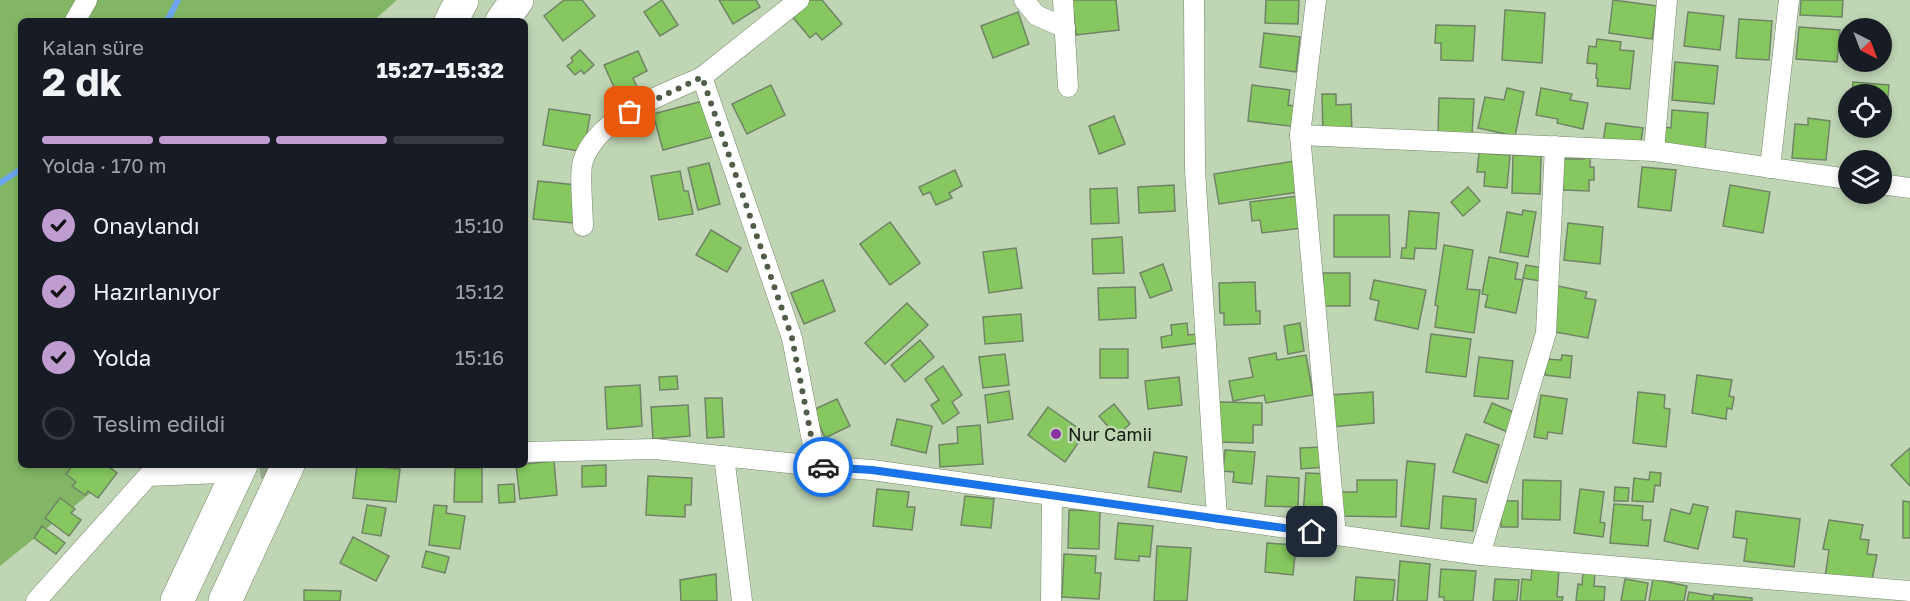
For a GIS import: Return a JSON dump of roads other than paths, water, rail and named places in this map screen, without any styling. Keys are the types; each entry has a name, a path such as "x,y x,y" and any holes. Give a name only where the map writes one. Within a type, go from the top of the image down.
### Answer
{"highway":[{"path":"452,18 462,0"},
{"path":"504,18 517,0"},
{"path":"225,601 287,468"},
{"path":"177,601 232,469"}],"street":[{"path":"77,18 87,0"},
{"path":"583,226 582,162 592,144 610,123 702,77 799,0"},
{"path":"1024,0 1036,15 1065,28"},
{"path":"1063,0 1068,87"},
{"path":"1194,0 1195,170 1217,519"},
{"path":"1316,0 1300,135 1335,535"},
{"path":"1654,151 1667,0"},
{"path":"1770,168 1789,0"},
{"path":"702,77 792,338 817,466"},
{"path":"1300,135 1654,151 1838,178"},
{"path":"1480,555 1546,333 1555,147"},
{"path":"1892,186 1910,188"},
{"path":"528,452 656,448 872,470 1480,555 1910,591"},
{"path":"723,456 742,601"},
{"path":"36,601 148,476 232,469"},
{"path":"1051,601 1052,496"}],"waterway":[{"path":"169,18 178,0"},
{"path":"0,183 18,171"}],"tunnel":[{"path":"230,472 264,468"}],"place":[{"name":"Nur Camii","path":"1056,434"}]}
